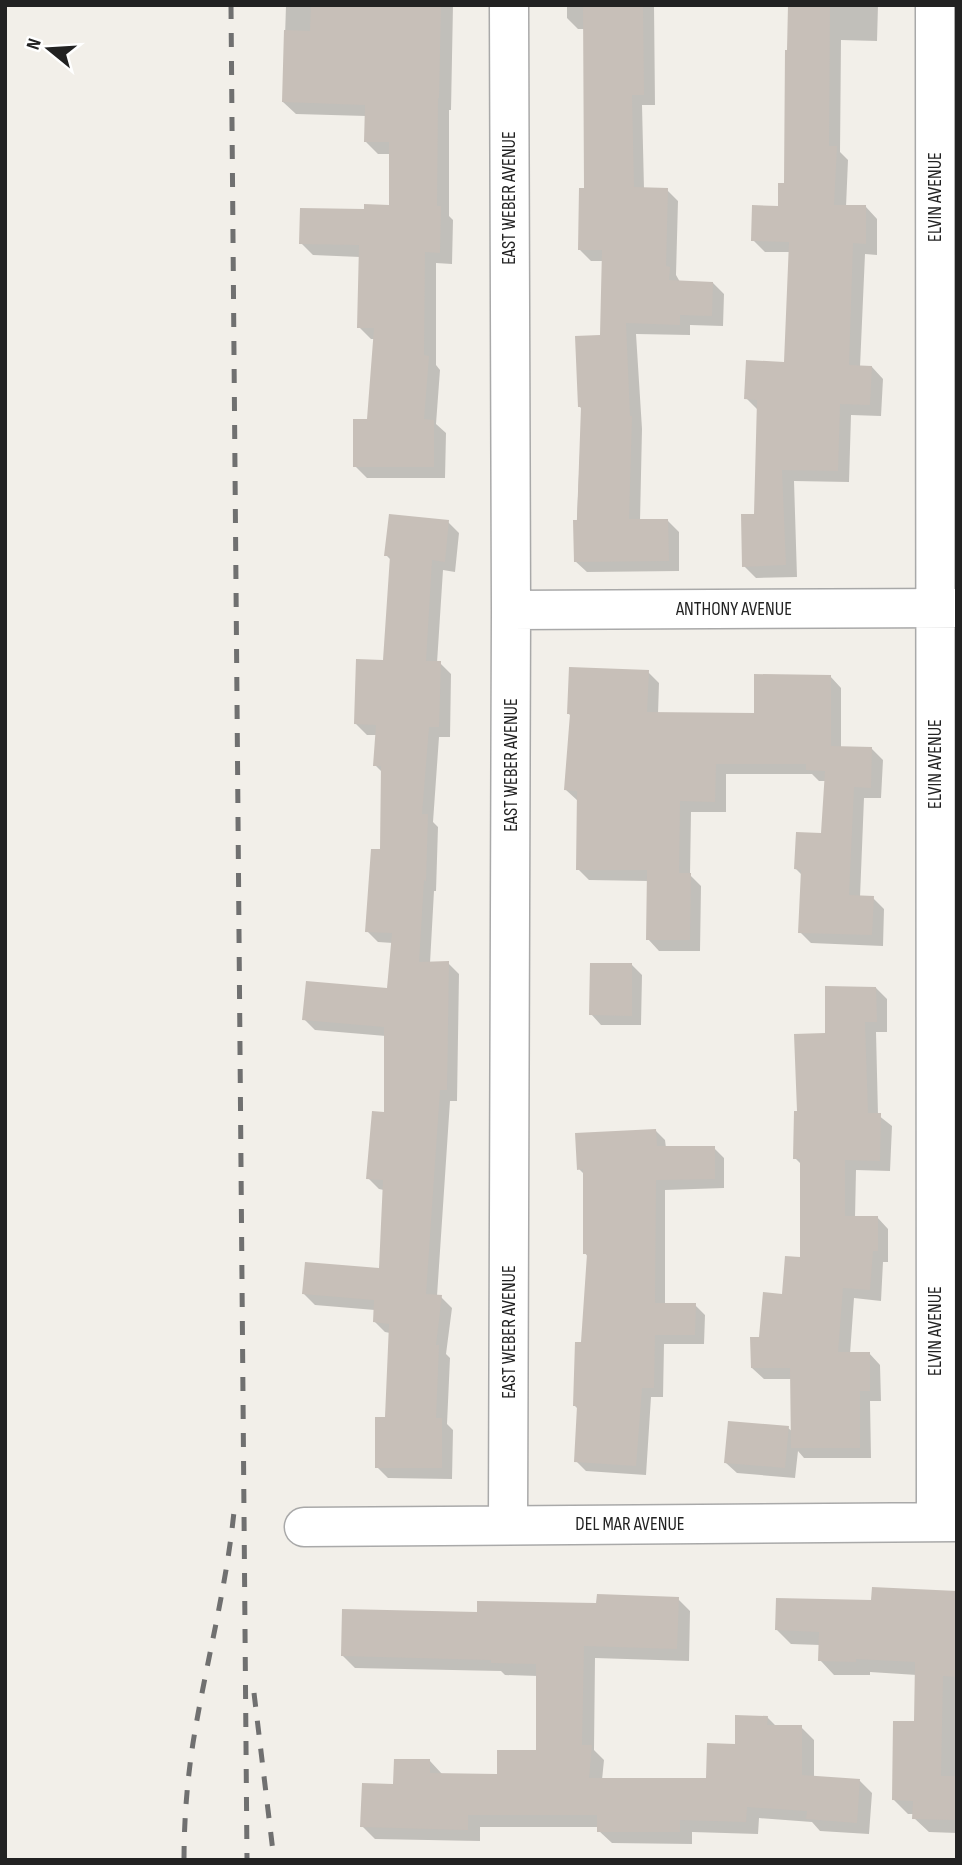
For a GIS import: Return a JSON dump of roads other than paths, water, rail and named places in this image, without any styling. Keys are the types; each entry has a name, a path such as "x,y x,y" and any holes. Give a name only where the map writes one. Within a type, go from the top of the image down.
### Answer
{"street":[{"name":"EAST WEBER AVENUE","path":"508,1525 511,610 509,5"},
{"name":"ELVIN AVENUE","path":"935,5 946,608 946,1522"},
{"name":"ANTHONY AVENUE","path":"511,610 946,608"},
{"name":"DEL MAR AVENUE","path":"304,1527 946,1522"}],"railway":[{"path":"231,5 247,1860"},
{"path":"184,1860 191,1758 222,1592 235,1501"},
{"path":"254,1693 274,1860"}]}
